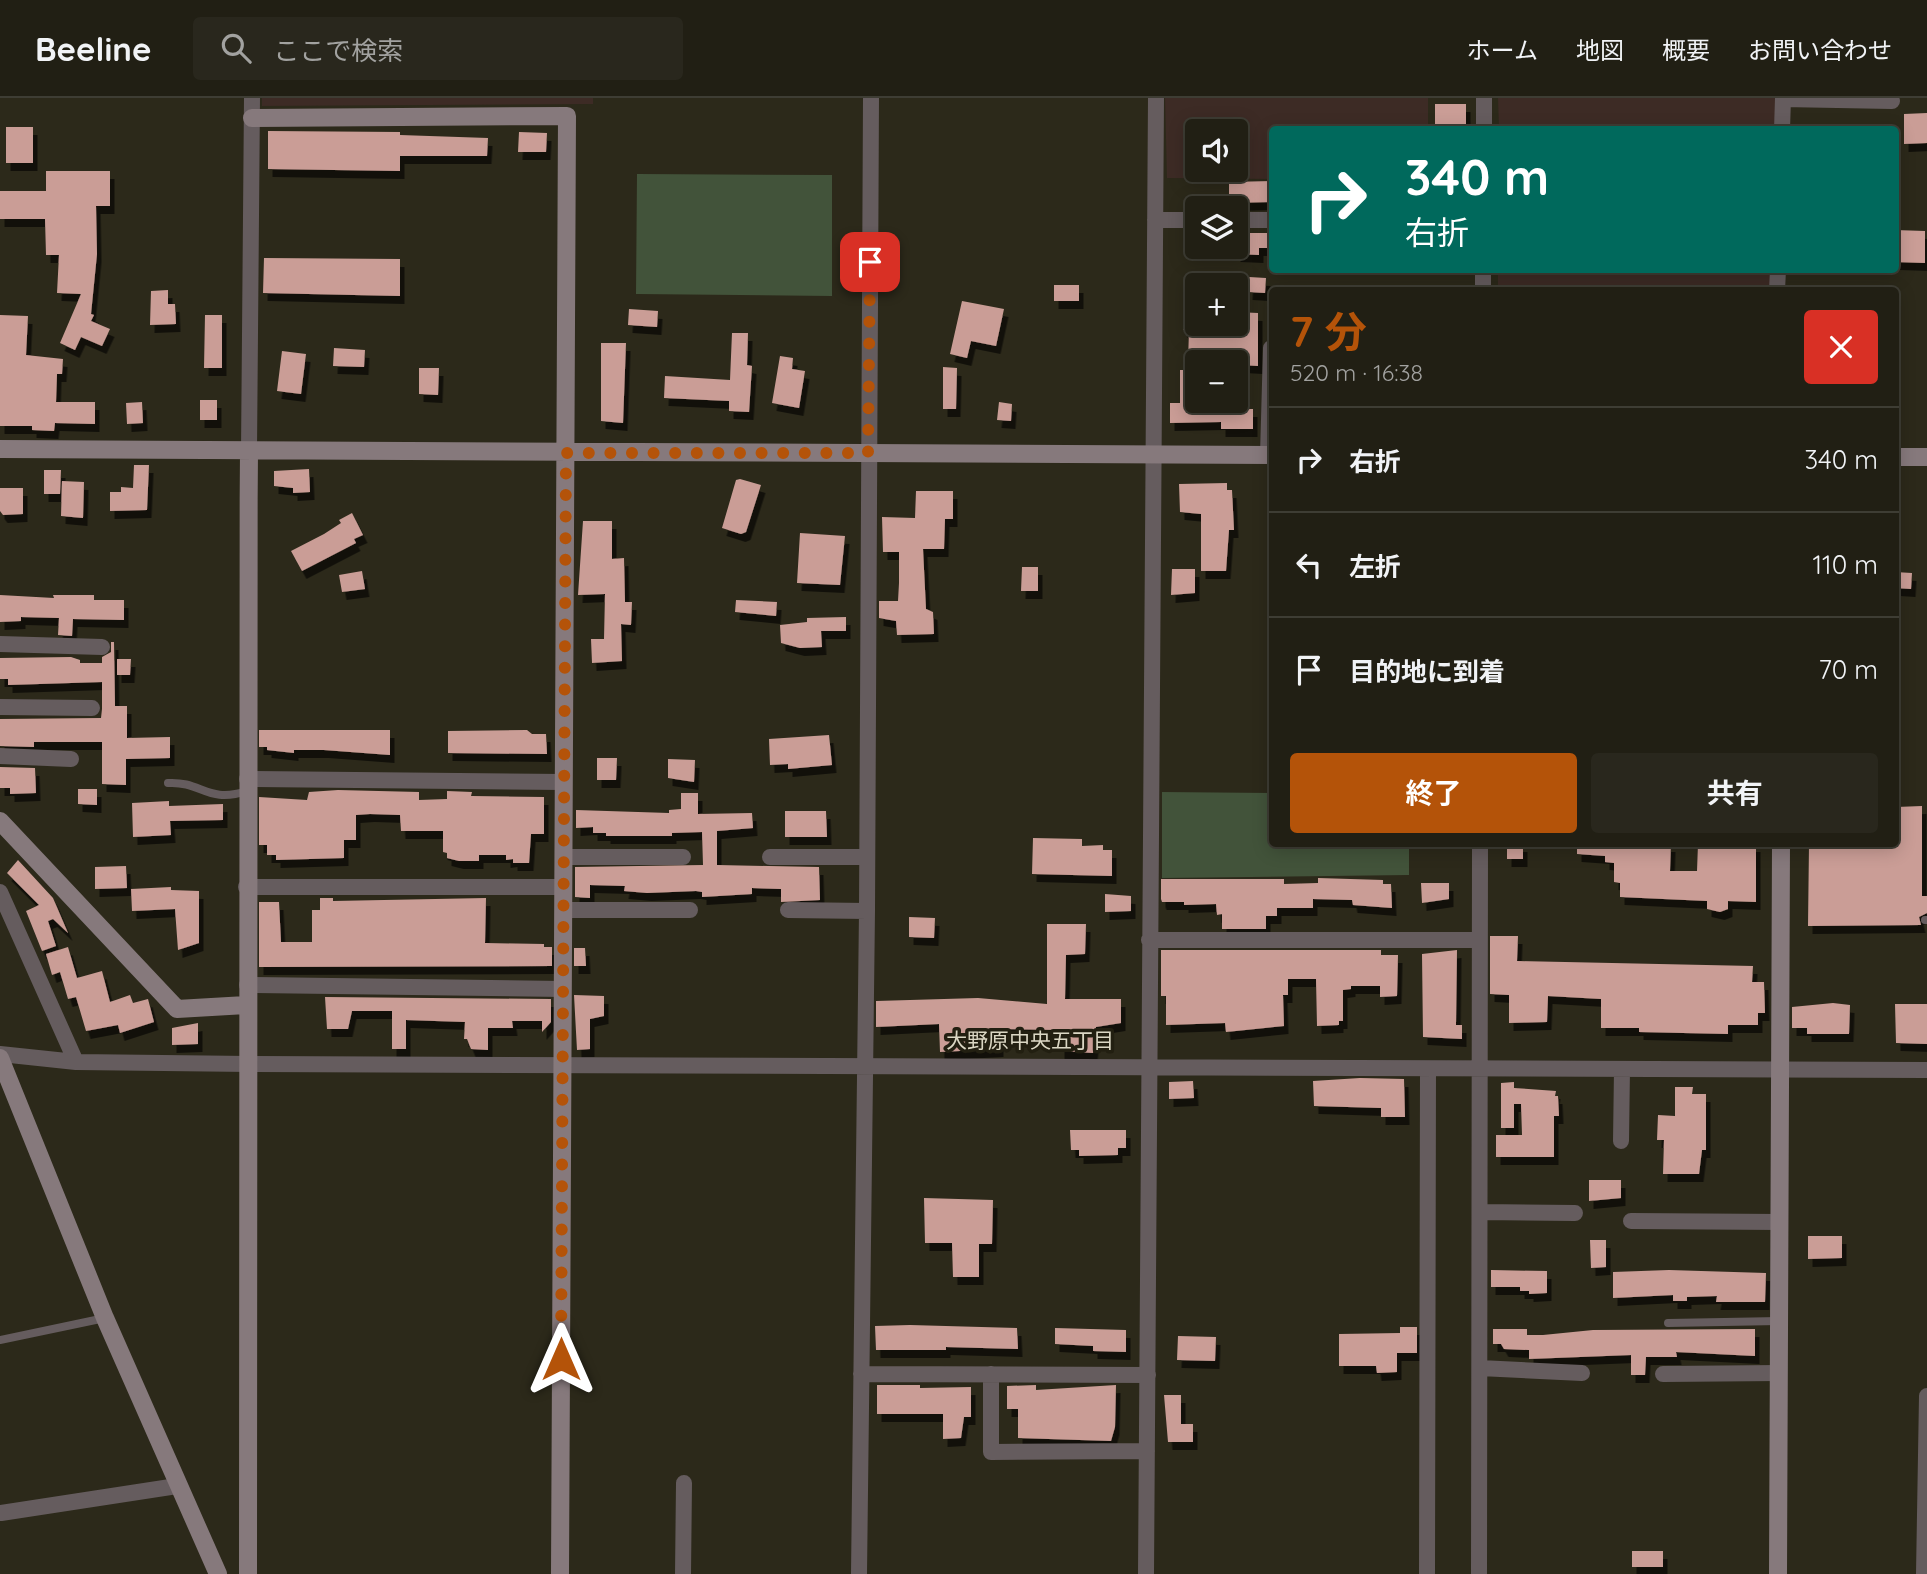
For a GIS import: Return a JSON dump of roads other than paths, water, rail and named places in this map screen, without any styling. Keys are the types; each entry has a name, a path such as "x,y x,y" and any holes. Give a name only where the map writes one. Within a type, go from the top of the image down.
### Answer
{"street":[{"path":"248,1574 250,1064 246,1005 246,887 252,98"},
{"path":"859,1574 867,911 871,98"},
{"path":"1146,1574 1156,98"},
{"path":"1484,126 1485,98"},
{"path":"1782,126 1783,99 1892,101"},
{"path":"252,118 567,116 560,1574"},
{"path":"1155,220 1185,220"},
{"path":"1248,220 1269,220"},
{"path":"0,449 1269,455"},
{"path":"1899,457 1927,457"},
{"path":"0,644 102,647"},
{"path":"0,707 92,708"},
{"path":"0,756 71,759"},
{"path":"247,785 563,782"},
{"path":"0,821 177,1009 246,1005"},
{"path":"1479,1574 1480,847"},
{"path":"1778,1574 1781,847"},
{"path":"770,857 867,856"},
{"path":"563,857 683,858"},
{"path":"246,887 563,887"},
{"path":"0,892 76,1062"},
{"path":"563,909 690,910"},
{"path":"788,910 867,911"},
{"path":"1149,940 1479,940"},
{"path":"247,985 563,989"},
{"path":"218,1574 105,1318 0,1056 76,1062 250,1064 563,1063 1927,1070"},
{"path":"1427,1574 1429,1069"},
{"path":"1621,1141 1622,1069"},
{"path":"1480,1212 1575,1213"},
{"path":"1631,1221 1780,1222"},
{"path":"1480,1368 1582,1373"},
{"path":"1663,1374 1779,1373"},
{"path":"861,1374 1148,1375"},
{"path":"991,1374 991,1452 1147,1451"},
{"path":"1924,1574 1927,1396"},
{"path":"683,1574 684,1483"},
{"path":"1,1513 177,1486"}],"lane":[{"path":"168,783 181,782 226,798 247,785"},
{"path":"0,1340 105,1318"},
{"path":"1668,1323 1779,1321"}],"district":[{"name":"大野原中央五丁目","path":"1030,1041"}]}
